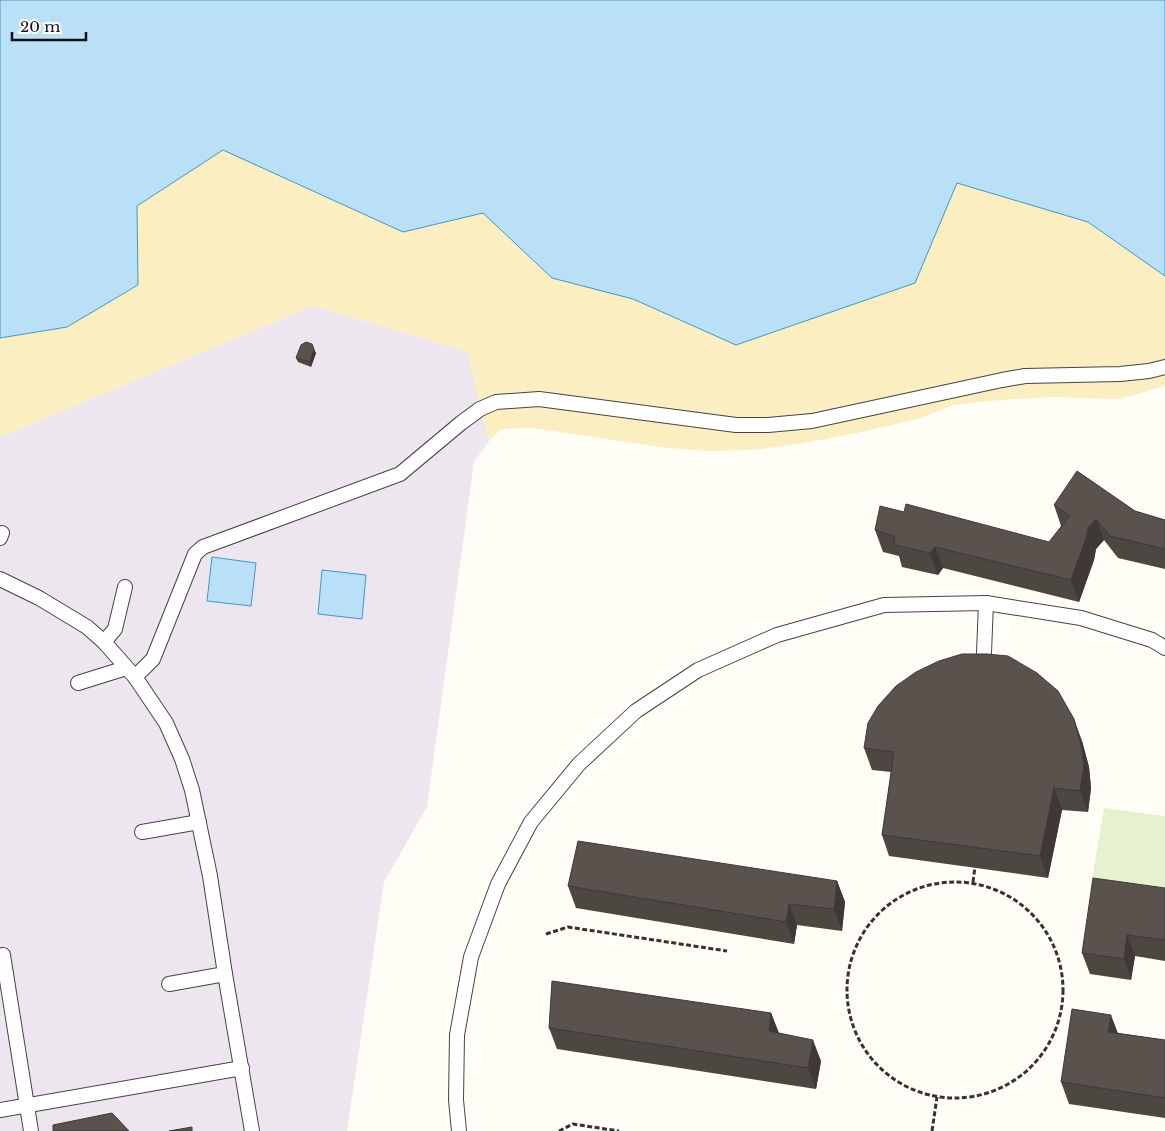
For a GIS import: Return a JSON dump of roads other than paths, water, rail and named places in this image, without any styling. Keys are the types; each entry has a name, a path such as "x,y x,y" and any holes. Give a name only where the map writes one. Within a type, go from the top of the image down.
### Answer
{"lane":[{"path":"78,683 131,672 153,659 195,554 203,547 400,474 461,423 480,409 496,402 539,399 736,425 768,426 812,421 1025,376 1120,374 1165,367"},
{"path":"0,579 39,598 87,627 104,642 131,672 166,723 192,790 199,822 210,876 252,1131"},
{"path":"104,642 115,629 124,587"},
{"path":"984,653 986,603"},
{"path":"459,1131 456,1100 457,1034 471,957 498,884 532,822 579,764 636,711 698,670 777,635 884,605 986,603 1081,618 1152,640 1165,648"},
{"path":"142,832 199,822"},
{"path":"4,954 5,997 31,1131"},
{"path":"169,984 225,974"},
{"path":"0,1110 242,1068"}],"water":[{"path":"0,0 1165,0 1165,276 1088,222 957,183 915,283 736,345 633,299 552,278 483,213 403,232 223,150 137,206 138,285 67,327 0,338"},
{"path":"212,557 256,563 251,606 207,601"},
{"path":"322,570 366,575 362,619 318,614"}]}
